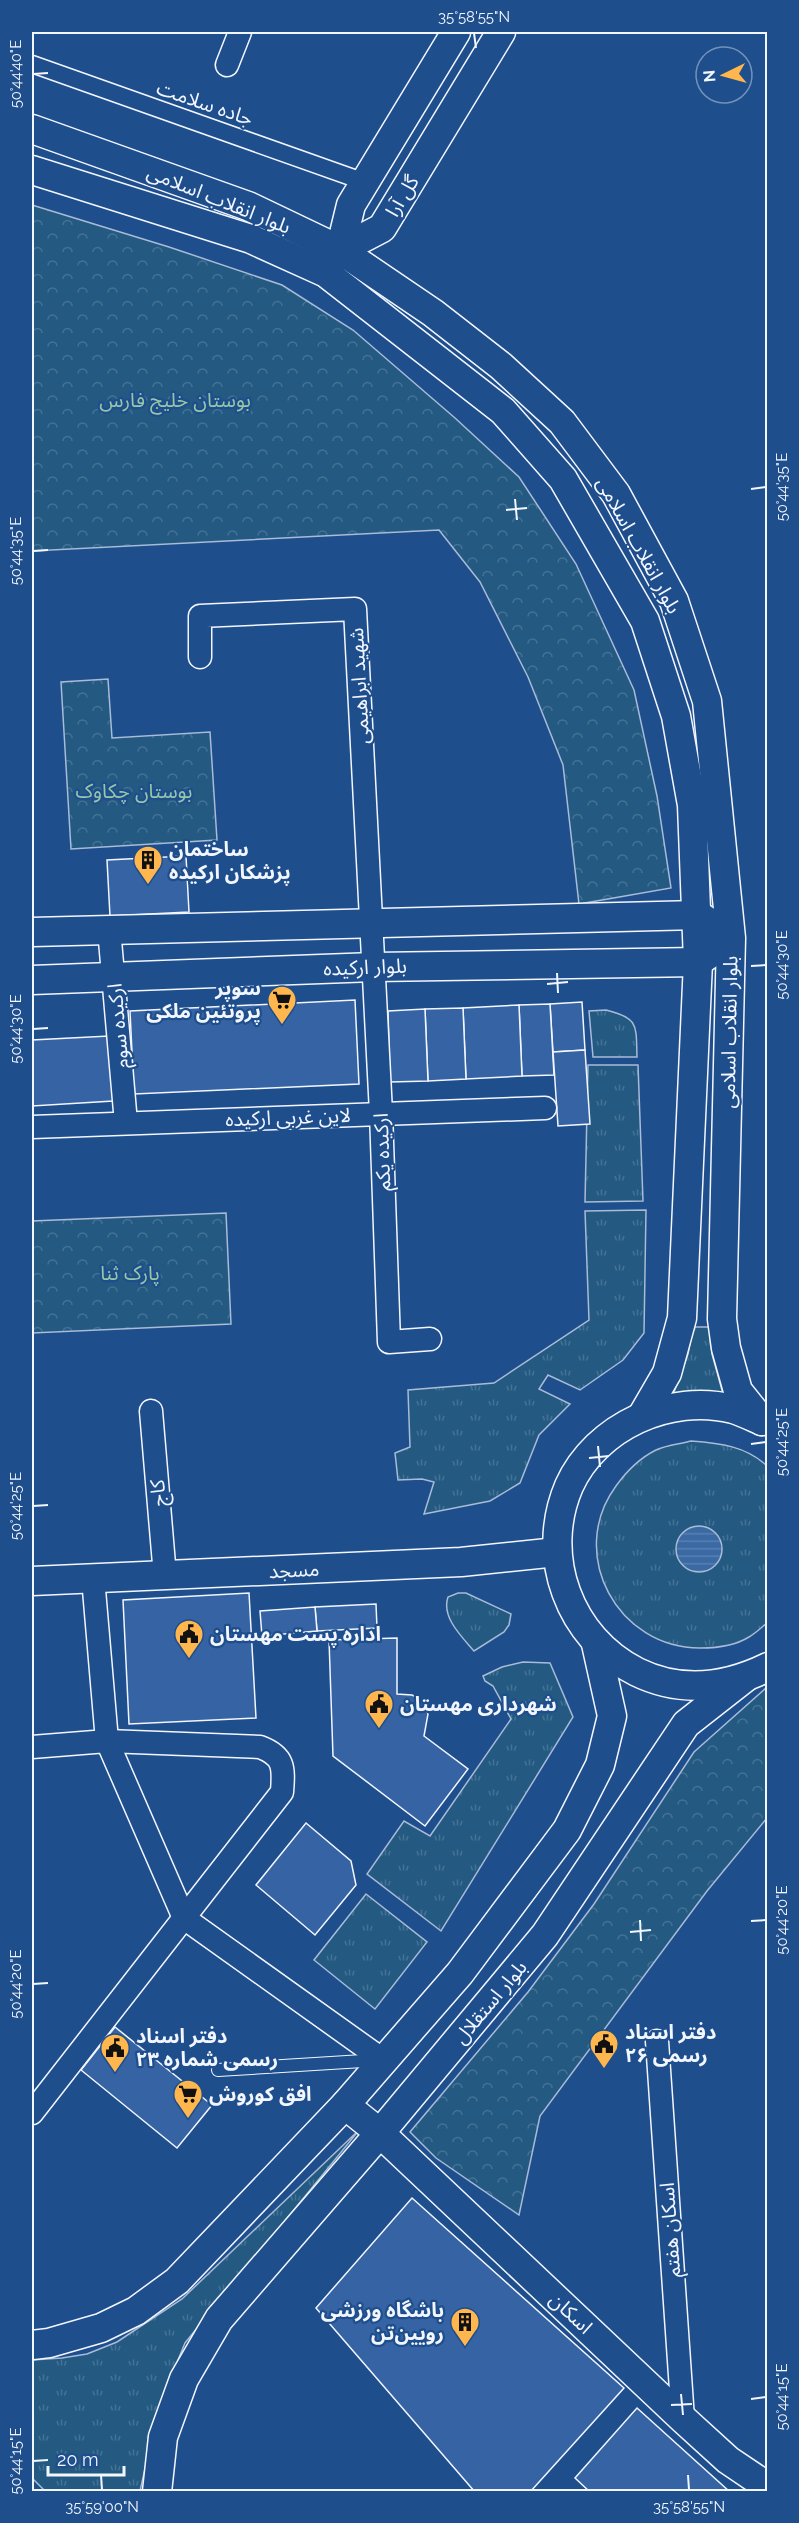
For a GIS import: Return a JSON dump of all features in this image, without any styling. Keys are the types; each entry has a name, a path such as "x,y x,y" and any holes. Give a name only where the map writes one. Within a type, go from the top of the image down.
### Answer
{"street":[{"path":"227,65 240,32"},
{"name":"گل آرا","path":"333,262 351,205 456,32"},
{"name":"گل آرا","path":"333,262 382,228 501,32"},
{"name":"جاده سلامت","path":"32,64 365,182"},
{"name":"بلوار انقلاب اسلامی","path":"32,129 248,206 333,262 433,313 501,366 562,422 616,494 674,601 707,701 731,939 722,1319 726,1348 738,1391 765,1423"},
{"name":"بلوار انقلاب اسلامی","path":"32,170 333,262 503,411 563,479 645,621 676,716 692,805 698,962 682,1318 667,1373 642,1416"},
{"name":"شهید ابراهیمی","path":"200,657 200,616 356,609 371,922"},
{"path":"32,932 698,915 731,939 698,962"},
{"name":"ارکیده یکم","path":"371,922 381,1113 389,1342 430,1340"},
{"name":"ارکیده سوم","path":"109,929 126,1123"},
{"name":"بلوار ارکیده","path":"32,980 374,967 698,962"},
{"name":"لاین غربی ارکیده","path":"32,1127 545,1108"},
{"path":"757,1672 715,1685 682,1686 651,1678 622,1664 596,1644 576,1617 562,1586 557,1552 559,1518 570,1485 588,1457 612,1433 642,1416 671,1407 703,1405 733,1409 765,1423"},
{"name":"کاج","path":"151,1411 165,1576"},
{"name":"مسجد","path":"32,1581 461,1562 557,1552"},
{"path":"93,1578 107,1741 184,1918 383,2060"},
{"path":"32,2345 49,2343 100,2328 136,2311 177,2281 345,2105 460,1973 567,1830 600,1765 612,1716 596,1644"},
{"name":"بلوار استقلال","path":"157,2492 163,2437 184,2379 219,2319 381,2133 545,1935 686,1724 757,1672"},
{"path":"32,1747 107,1741 260,1747 274,1752 282,1764 282,1792 32,2113"},
{"name":"اسکان هفتم","path":"657,2041 683,2419"},
{"name":"اسکان","path":"345,2105 381,2133 728,2460 768,2487"}],"lane":[{"path":"218,2070 383,2060"}],"green space":[{"name":"بوستان خلیج فارس","path":"32,205 282,285 353,330 519,477 576,564 634,690 657,796 671,888 579,904 563,765 528,677 480,582 439,530 32,551"},
{"name":"بوستان چکاوک","path":"108,679 112,738 210,732 217,840 71,849 61,682"},
{"path":"606,1010 625,1016 634,1025 637,1057 593,1057 589,1011"},
{"path":"588,1065 638,1065 643,1201 585,1202"},
{"path":"646,1210 644,1333 623,1360 580,1390 548,1375 539,1389 570,1404 539,1435 520,1483 490,1501 424,1514 434,1482 422,1479 398,1480 395,1453 410,1447 408,1390 494,1383 589,1320 585,1211"},
{"name":"پارک ثنا","path":"226,1213 231,1324 32,1333 32,1221"},
{"path":"693,1327 709,1327 712,1354 723,1394 673,1395 688,1354"},
{"path":"691,1441 742,1450 768,1467 767,1623 744,1640 720,1647 701,1648 671,1644 646,1633 624,1615 609,1593 599,1567 597,1540 602,1513 616,1486 634,1466 650,1453 664,1447"},
{"path":"466,1593 511,1614 509,1625 504,1632 474,1651 454,1626 447,1612 448,1597"},
{"path":"523,1662 550,1663 573,1717 441,1931 367,1874 404,1821 430,1836 511,1719 493,1686 485,1681 483,1676 502,1667"},
{"path":"767,1687 767,1818 707,1891 540,2116 519,2215 436,2158 410,2132 528,1992 594,1904 694,1752"},
{"path":"366,1894 427,1942 375,2009 314,1960"},
{"path":"360,2129 185,2343 159,2407 140,2491 45,2491 32,2478 32,2360 87,2354 117,2342 182,2299"}],"shaded area":[{"path":"699,1526 708,1527 716,1532 721,1540 721,1558 716,1566 708,1571 699,1572 690,1571 682,1566 677,1558 676,1549 677,1540 682,1532 690,1527"}],"building":[{"name":"ساختمان پزشکان ارکیده","path":"186,856 189,912 110,916 107,860"},
{"path":"355,1000 359,1084 134,1094 130,1011"},
{"path":"582,1002 585,1050 553,1052 550,1004"},
{"path":"550,1004 554,1075 522,1076 519,1005"},
{"path":"519,1005 522,1076 466,1079 463,1008"},
{"path":"463,1008 466,1079 428,1081 425,1009"},
{"path":"425,1009 428,1081 390,1082 388,1011"},
{"path":"109,1036 113,1101 32,1106 32,1040"},
{"path":"585,1050 590,1124 558,1126 553,1052"},
{"name":"اداره پست مهستان","path":"249,1593 256,1718 129,1724 123,1600"},
{"path":"376,1604 377,1628 317,1631 315,1607"},
{"path":"315,1607 317,1631 262,1636 260,1611"},
{"name":"شهرداری مهستان","path":"397,1638 397,1694 412,1695 423,1701 428,1714 424,1736 468,1769 425,1826 333,1756 329,1640"},
{"path":"306,1823 351,1861 356,1885 315,1935 256,1885"},
{"path":"115,2027 212,2105 177,2148 81,2070"},
{"name":"باشگاه ورزشی رویین‌تن","path":"412,2198 624,2388 530,2492 475,2492 316,2308"},
{"path":"637,2408 730,2492 590,2492 575,2478"}],"place":[{"name":"ساختمان پزشکان ارکیده","path":"148,886"},
{"name":"سوپر پروتئین ملکی","path":"282,1026"},
{"name":"اداره پست مهستان","path":"189,1660"},
{"name":"شهرداری مهستان","path":"379,1730"},
{"name":"دفتر اسناد رسمی ۲۶","path":"604,2070"},
{"name":"دفتر اسناد رسمی شماره ۲۳","path":"115,2074"},
{"name":"افق کوروش","path":"188,2120"},
{"name":"باشگاه ورزشی رویین‌تن","path":"465,2348"}]}
